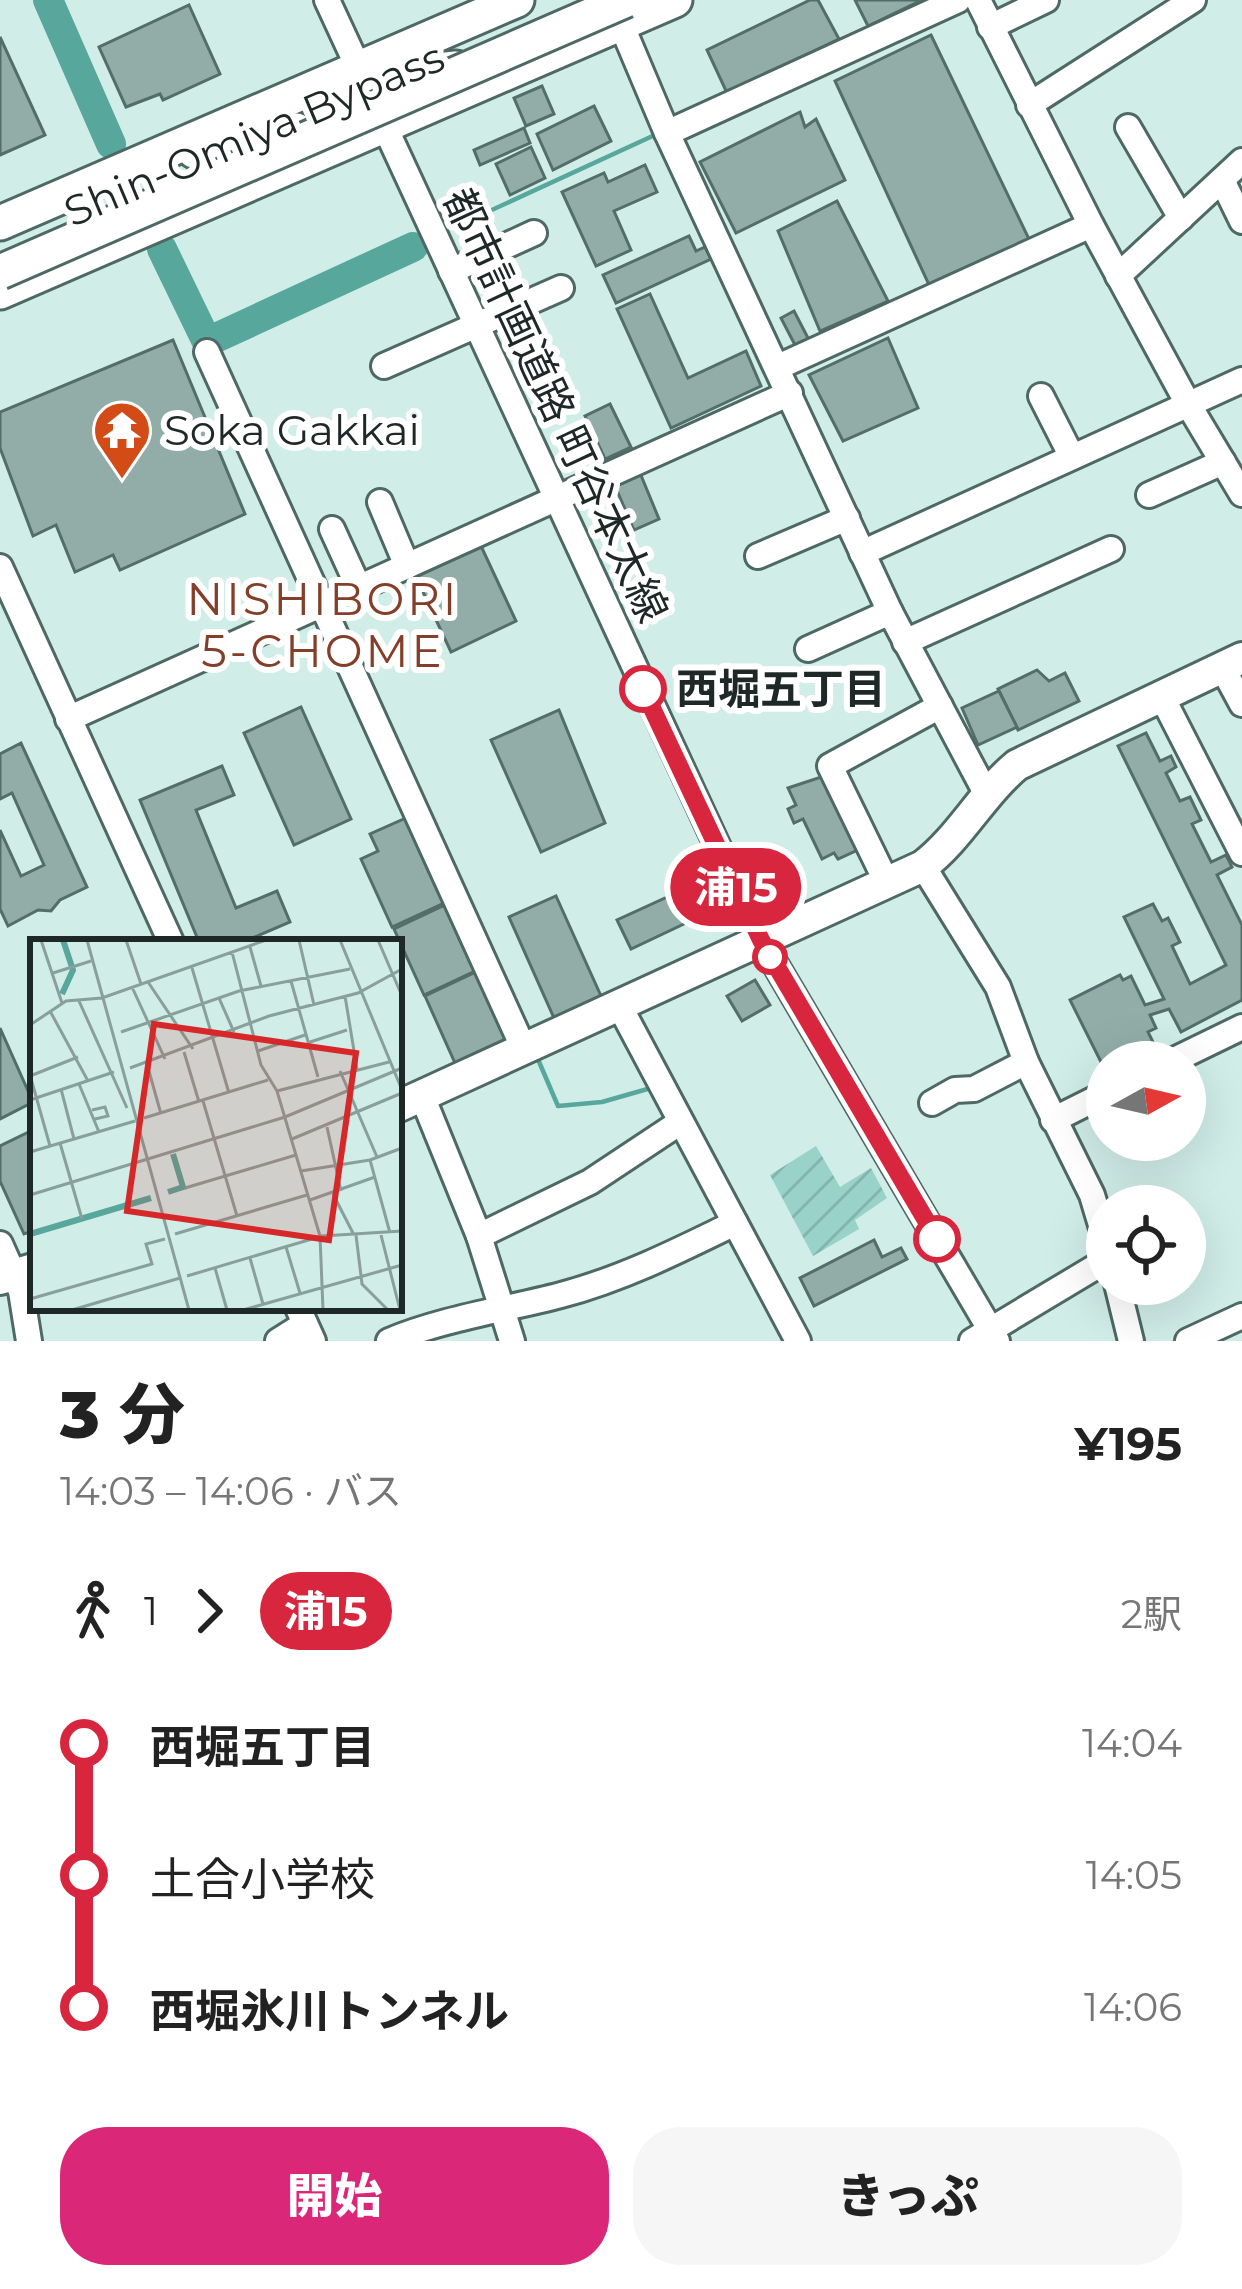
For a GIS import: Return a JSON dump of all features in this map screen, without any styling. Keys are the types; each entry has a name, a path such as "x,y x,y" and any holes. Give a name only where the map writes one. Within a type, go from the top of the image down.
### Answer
{"highway":[{"name":"Shin-Omiya Bypass","path":"3,278 372,97 517,0"},
{"path":"0,247 569,0"},
{"path":"3,278 623,12 675,0"},
{"path":"372,97 430,69 508,64 547,56 623,12"},
{"name":"Shin-Omiya Bypass","path":"0,223 150,158 259,142 372,97"}],"main road":[{"path":"410,1101 923,866 943,851 1017,765 1232,662"}],"street":[{"name":"都市計画道路 町谷本太線","path":"327,0 761,940 986,1338"},
{"path":"666,131 958,0"},
{"path":"978,0 1118,276 1242,494"},
{"path":"990,27 1046,0"},
{"path":"1029,105 1193,0"},
{"path":"623,12 666,131 862,553 987,795"},
{"path":"1129,128 1181,218"},
{"path":"1118,276 1242,161"},
{"path":"1222,180 1242,221"},
{"path":"778,368 1091,225"},
{"path":"451,271 534,233"},
{"path":"383,366 560,288"},
{"path":"207,352 523,1047"},
{"path":"862,553 1242,380"},
{"path":"68,719 790,393"},
{"path":"1042,396 1072,457"},
{"path":"1148,494 1223,463"},
{"path":"380,502 407,566"},
{"path":"758,556 847,518"},
{"path":"332,529 359,588"},
{"path":"905,642 1111,549"},
{"path":"0,568 170,939"},
{"path":"808,649 890,612"},
{"path":"1232,662 1242,704"},
{"path":"1161,695 1241,847"},
{"path":"887,883 830,766 940,706"},
{"path":"923,866 998,987 1026,1062 1087,1185"},
{"path":"619,1005 729,1226 798,1341"},
{"path":"1206,1044 1242,1027"},
{"path":"932,1103 955,1090 974,1089 1026,1062"},
{"path":"410,1101 478,1236 512,1341"},
{"path":"1053,1120 1086,1104"},
{"path":"478,1236 590,1182 676,1126"},
{"path":"389,1341 504,1306 563,1294 625,1273 729,1226"},
{"path":"0,1244 16,1275 29,1341"},
{"path":"986,1338 1086,1274"},
{"path":"1122,1305 1131,1341"},
{"path":"1188,1341 1242,1316"},
{"path":"278,1341 305,1324"}],"green space":[{"path":"816,1146 840,1187 871,1168 887,1198 855,1220 859,1229 813,1256 770,1175"}],"building":[{"path":"818,0 839,39 727,93 707,50"},
{"path":"855,0 922,0 868,26"},
{"path":"189,5 220,74 163,100 160,94 126,107 99,47"},
{"path":"931,35 1029,239 930,287 835,81"},
{"path":"0,37 45,135 0,155"},
{"path":"542,86 554,114 526,126 514,98"},
{"path":"594,106 611,141 553,170 537,134"},
{"path":"800,112 805,127 816,119 845,180 736,233 700,162"},
{"path":"524,128 530,143 480,165 474,150"},
{"path":"531,147 545,178 510,195 496,164"},
{"path":"645,165 657,192 614,211 631,250 596,266 562,192 604,173 608,182"},
{"path":"837,201 888,301 820,331 778,231"},
{"path":"689,236 696,251 705,247 711,259 616,303 603,275"},
{"path":"650,294 688,378 746,351 761,386 671,428 617,309"},
{"path":"794,311 809,340 796,347 781,318"},
{"path":"888,338 918,408 843,441 809,375"},
{"name":"Soka Gakkai","path":"173,340 245,514 120,570 113,555 75,572 56,525 33,536 0,448 0,412"},
{"path":"610,404 631,447 605,459 585,416"},
{"path":"638,468 659,519 634,530 612,479"},
{"path":"481,546 516,621 451,652 416,577"},
{"path":"1037,670 1049,681 1065,673 1079,701 1018,730 998,689"},
{"path":"999,691 1017,727 978,745 962,708"},
{"path":"301,707 351,819 294,845 244,733"},
{"path":"559,710 605,823 541,852 491,740"},
{"path":"1146,733 1160,761 1171,756 1176,767 1166,773 1180,801 1190,797 1201,820 1192,824 1211,862 1226,855 1232,867 1217,875 1242,925 1242,1000 1181,1032 1169,1009 1150,1015 1156,1028 1148,1032 1152,1041 1090,1041 1070,1000 1120,975 1123,980 1131,976 1145,1005 1164,999 1124,917 1153,904 1162,921 1168,918 1180,942 1172,946 1190,984 1226,965 1118,746"},
{"path":"21,743 87,887 60,900 51,911 38,910 8,926 0,909 0,830 21,876 44,865 12,793 0,799 0,754"},
{"path":"222,766 234,795 196,810 236,908 277,891 290,922 250,939 198,939 140,800"},
{"path":"827,775 862,848 838,859 834,853 822,859 803,819 794,823 788,809 796,805 788,788"},
{"path":"406,818 444,903 392,927 361,859 378,851 370,834"},
{"path":"676,893 688,922 631,949 617,920"},
{"path":"556,896 601,996 554,1018 509,917"},
{"path":"445,905 475,971 424,995 394,929"},
{"path":"476,972 506,1040 455,1063 425,996"},
{"path":"755,980 770,1005 742,1021 727,996"},
{"path":"0,1028 30,1104 0,1119"},
{"path":"30,1131 30,1232 24,1234 0,1181 0,1146"},
{"path":"874,1240 882,1257 901,1248 907,1259 814,1306 800,1278"}],"waterway":[{"path":"48,0 111,144"},
{"path":"457,226 657,134"},
{"path":"162,249 207,342 413,247"},
{"path":"537,1057 558,1106 602,1102 651,1088"},
{"path":"728,1237 749,1274"}],"bus line":[{"name":"浦15","path":"643,689 761,940 937,1239"}],"place":[{"name":"Soka Gakkai","path":"122,481"},
{"name":"西堀五丁目","path":"643,689"}],"district":[{"name":"NISHIBORI 5-CHOME","path":"323,625"}]}
